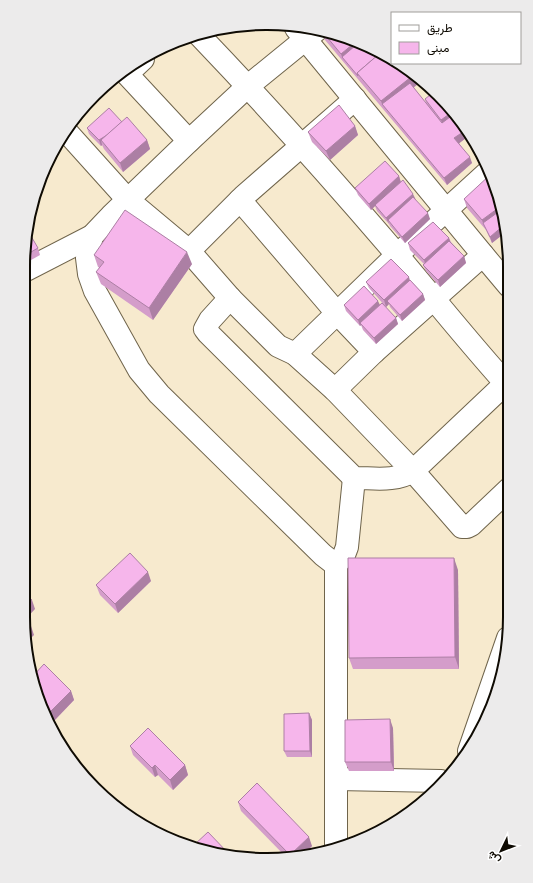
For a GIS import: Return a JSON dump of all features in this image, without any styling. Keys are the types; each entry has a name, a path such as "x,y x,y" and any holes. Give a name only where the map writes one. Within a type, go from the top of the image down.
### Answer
{"street":[{"path":"30,268 92,236 188,141 305,34"},
{"path":"309,34 355,99 482,255 503,278"},
{"path":"203,39 248,86 301,146 503,379"},
{"path":"129,75 188,141"},
{"path":"189,251 240,200 355,99"},
{"path":"70,135 128,200 189,251 230,298 278,346 294,354 335,390 413,471 462,527 471,525 503,496"},
{"path":"294,354 396,254 485,175"},
{"path":"240,200 336,312 374,352"},
{"path":"92,236 87,258 88,274 95,291 138,370 159,394 323,555 336,565"},
{"path":"335,390 374,352 482,255"},
{"path":"230,298 210,320 205,329 354,478 393,479 413,471 503,390"},
{"path":"336,842 336,565 344,555 347,547 354,478"},
{"path":"481,717 496,672"},
{"path":"337,779 437,781"}],"building":[{"path":"328,38 351,46 341,54"},
{"path":"354,47 376,57 357,73 358,76 342,57"},
{"path":"376,57 409,78 381,101 357,73"},
{"path":"410,83 442,123 449,117 454,123 462,133 454,138 470,157 444,178 382,104"},
{"path":"430,95 448,115 441,120 425,99"},
{"path":"339,105 355,126 326,151 308,132"},
{"path":"109,108 122,122 99,140 87,128"},
{"path":"127,117 147,140 120,163 101,140"},
{"path":"385,161 399,176 369,204 355,188"},
{"path":"486,179 496,210 482,220 464,199"},
{"path":"403,180 413,194 386,218 375,205"},
{"path":"413,197 428,213 402,237 388,220"},
{"path":"125,210 187,252 149,308 96,272 104,262 94,255"},
{"path":"497,213 500,229 490,237 483,223"},
{"path":"433,222 449,238 424,260 408,243"},
{"path":"32,238 38,248 31,252"},
{"path":"449,241 464,256 438,280 423,265"},
{"path":"391,259 409,277 384,300 366,282"},
{"path":"410,280 423,294 400,315 387,301"},
{"path":"364,286 378,301 358,320 344,305"},
{"path":"382,303 396,318 374,338 360,323"},
{"path":"130,553 148,572 115,604 96,585"},
{"path":"348,558 454,558 455,657 349,658"},
{"path":"44,664 71,691 50,712 38,678 37,672"},
{"path":"309,713 310,751 284,751 284,714"},
{"path":"390,719 391,762 345,762 345,720"},
{"path":"148,728 185,765 170,780 155,765 152,768 130,746"},
{"path":"257,783 309,837 294,851 287,852 238,802"},
{"path":"208,832 224,849 205,845 197,842"}]}
